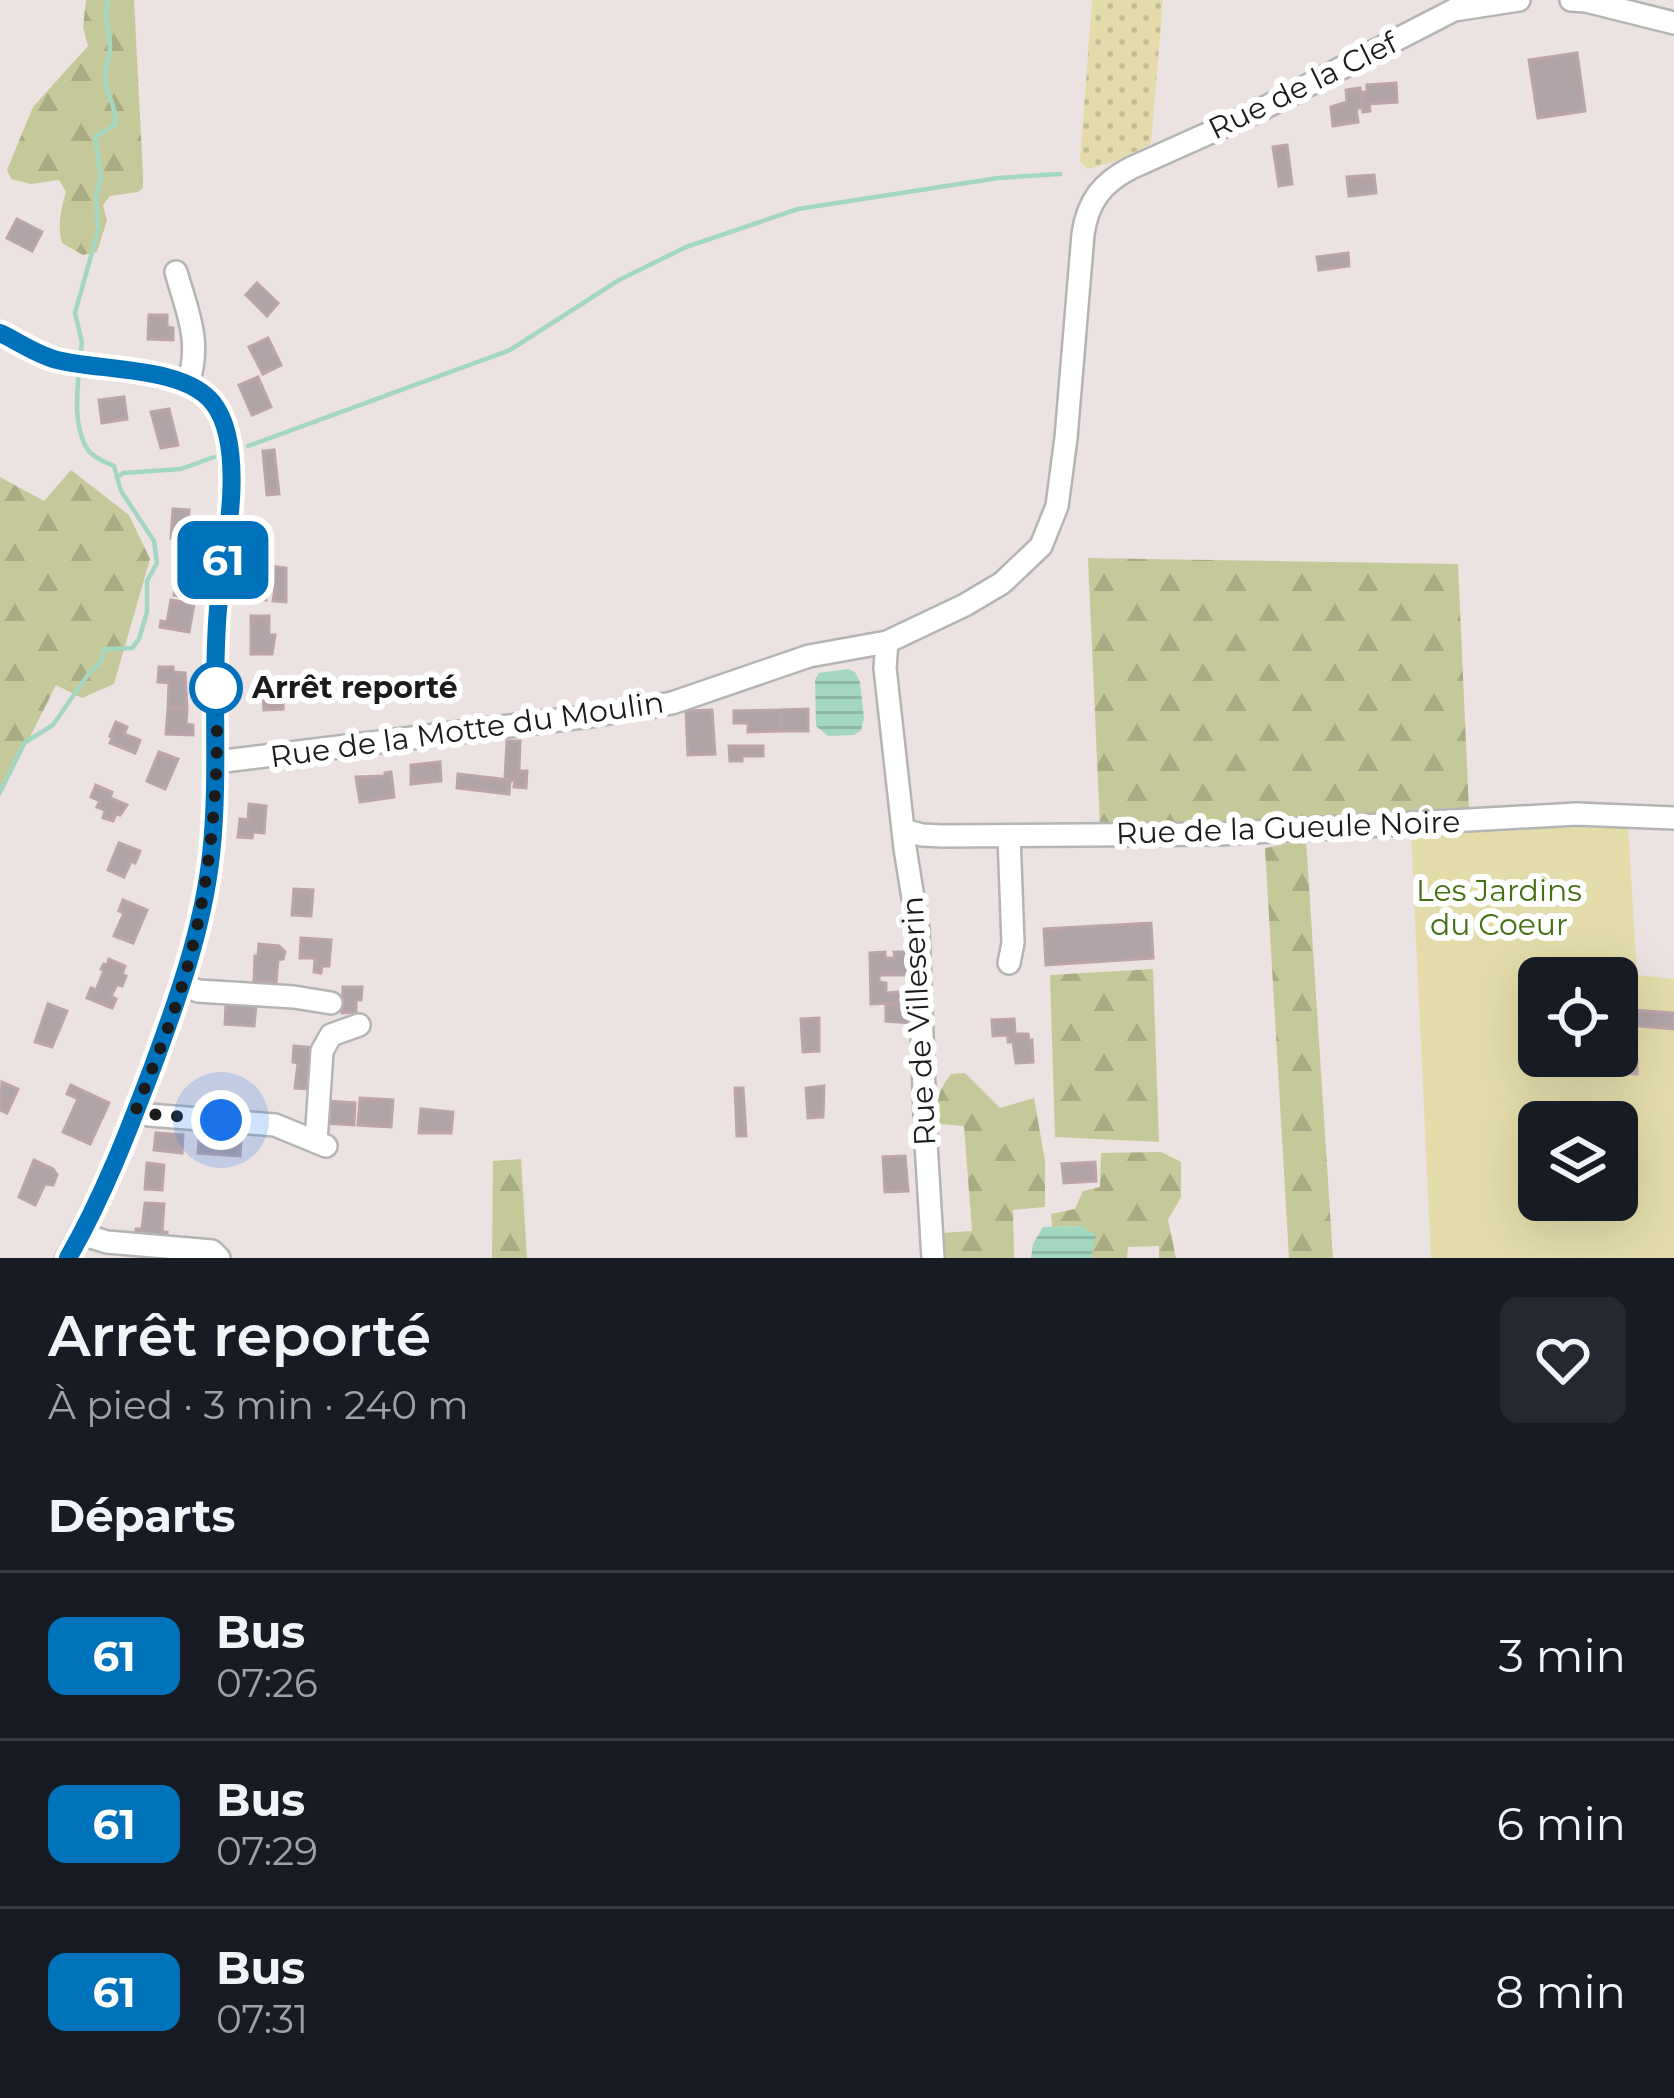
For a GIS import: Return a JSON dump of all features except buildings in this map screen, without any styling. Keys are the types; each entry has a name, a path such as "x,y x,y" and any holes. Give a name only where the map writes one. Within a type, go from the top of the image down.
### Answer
{"street":[{"name":"Rue de la Clef","path":"1096,194 1131,167 1256,112 1454,5 1519,0"},
{"path":"1571,0 1674,23"},
{"name":"Rue de la Motte du Moulin","path":"216,762 672,704 809,656 887,642 1002,584 1041,546 1057,506 1085,218 1096,194"},
{"path":"176,272 195,340 188,383"},
{"path":"0,333 43,356 188,383 213,402 230,449 218,615 211,855 183,986 114,1169 75,1250"},
{"name":"Rue de Villeserin","path":"887,642 885,668 918,929 933,1258"},
{"name":"Rue de la Gueule Noire","path":"903,830 922,835 1220,834 1576,814 1674,818"},
{"path":"1009,963 1013,944 1010,836"},
{"path":"183,986 331,1003"},
{"path":"136,1110 275,1125 321,1144 322,1051 331,1035 359,1024"},
{"path":"75,1250 107,1241 212,1251 219,1258"}],"green space":[{"path":"86,0 134,0 143,188 110,196 103,205 107,220 97,252 83,255 62,243 66,192 59,180 31,184 11,179 7,170 33,107 88,46 83,27"},
{"path":"1092,0 1163,0 1151,144 1088,169 1080,162"},
{"path":"71,470 129,515 150,559 114,684 82,698 56,685 0,797 0,477 44,501"},
{"path":"1088,558 1458,564 1469,811 1100,826"},
{"name":"Les Jardins du Coeur","path":"1628,825 1636,957 1518,957 1518,1077 1638,1077 1638,975 1674,979 1674,1258 1431,1258 1411,832"},
{"path":"1306,840 1333,1258 1289,1258 1265,848"},
{"path":"1153,969 1159,1142 1055,1137 1050,975"},
{"path":"965,1073 1000,1108 1034,1098 1045,1161 1045,1207 1013,1210 1014,1258 943,1258 941,1233 972,1231 964,1126 940,1124 938,1109 940,1092 951,1074"},
{"path":"1161,1152 1181,1162 1181,1197 1168,1220 1176,1258 1159,1258 1159,1246 1128,1247 1127,1258 1091,1258 1095,1235 1081,1226 1052,1227 1051,1214 1075,1209 1083,1191 1100,1187 1101,1153"},
{"path":"521,1159 527,1258 492,1258 493,1161"}],"shaded area":[{"path":"848,669 860,682 861,730 854,735 828,736 816,726 815,680 819,673"},
{"path":"1081,1226 1096,1235 1091,1258 1031,1258 1043,1227"}],"waterway":[{"path":"80,358 82,343 75,313 98,231 96,195 101,176 95,137 116,124 105,77 110,48 108,0"},
{"path":"248,446 510,350 619,280 686,247 798,209 998,178 1060,174"},
{"path":"0,792 24,743 53,725 101,662 104,649 132,648 139,639 147,612 147,581 157,563 154,541 121,491 114,466 93,455 83,441 77,411 79,369"},
{"path":"117,478 123,473 181,469 214,457"}],"bus line":[{"name":"61","path":"0,333 55,360 188,383 213,402 230,449 207,880 183,986 114,1169 68,1258"}],"place":[{"name":"Arrêt reporté","path":"216,688"}],"route":[{"path":"216,688 207,880 183,986 136,1110 221,1120"}]}
